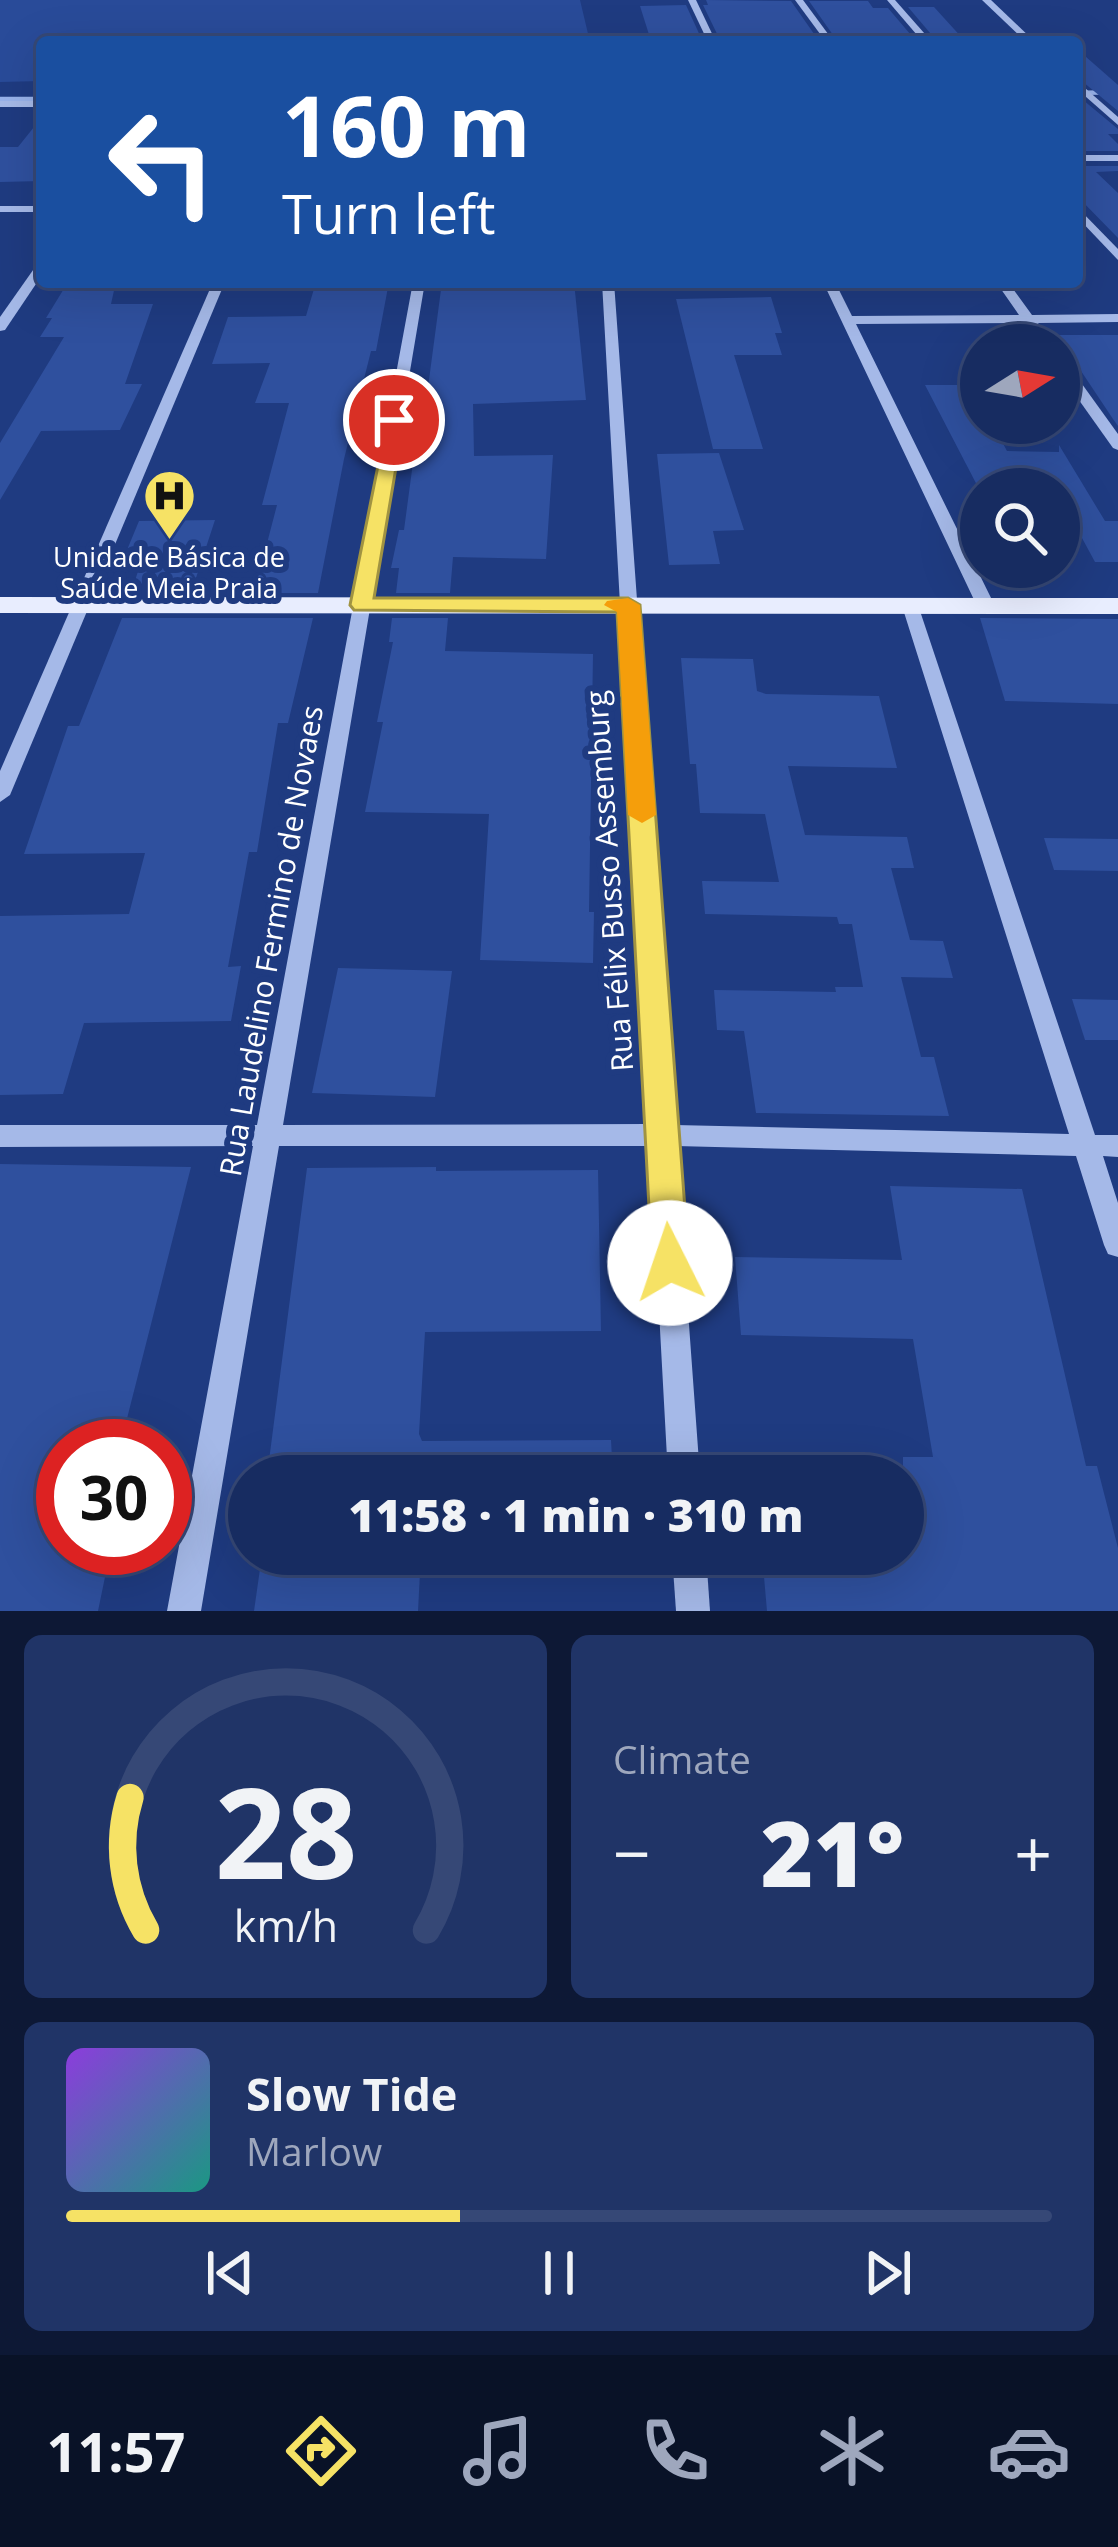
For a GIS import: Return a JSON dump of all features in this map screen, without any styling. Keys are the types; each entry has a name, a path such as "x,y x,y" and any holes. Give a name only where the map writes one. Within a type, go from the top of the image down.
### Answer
{"main road":[{"path":"0,604 1118,606"}],"street":[{"path":"692,0 709,36"},
{"path":"800,0 826,36"},
{"path":"891,0 923,36"},
{"path":"986,0 1025,36"},
{"path":"1083,91 1104,96"},
{"path":"1083,92 1118,122"},
{"path":"0,115 5,104 36,104"},
{"path":"1083,158 1118,158"},
{"path":"0,209 36,209"},
{"path":"1083,217 1118,256"},
{"path":"0,327 36,275"},
{"path":"0,795 216,288"},
{"name":"Rua Laudelino Fermino de Novaes","path":"184,1611 418,288"},
{"name":"Rua Félix Busso Assemburg","path":"608,288 683,1455"},
{"path":"832,288 986,606"},
{"path":"1006,288 1032,324"},
{"path":"848,320 1118,318"},
{"path":"1080,392 1118,445"},
{"path":"911,605 1118,1245"},
{"path":"0,1136 662,1135 1118,1146"},
{"path":"690,1575 693,1611"}],"shaded area":[{"path":"0,0 580,0 589,36 36,36 36,81 0,82"}],"building":[{"path":"706,0 791,1 816,36 718,36 703,5 708,5"},
{"path":"809,1 868,1 873,8 888,8 912,36 834,36"},
{"path":"686,5 700,36 649,36 640,6"},
{"path":"908,7 934,7 960,36 933,36"},
{"path":"1083,54 1118,85 1118,111 1083,82"},
{"path":"1083,100 1118,129 1118,134 1108,134 1118,151 1083,151"},
{"path":"36,124 36,181 0,182 0,147 18,147"},
{"path":"1083,166 1118,166 1118,171 1096,172 1118,193 1118,238 1083,202"},
{"path":"64,288 115,288 111,304 153,304 125,384 142,384 120,430 41,431 0,500 0,443 64,337 40,337 52,318 46,318"},
{"path":"314,288 388,288 376,351 371,351 344,459 318,593 254,593 277,505 262,505 289,403 255,403 270,363 212,364 228,317 306,316"},
{"path":"441,288 575,288 586,400 473,404 474,456 553,455 546,559 453,557 450,593 396,593 399,568 391,568 399,530 404,530 414,455 419,455"},
{"path":"771,297 782,333 775,333 782,355 734,355 763,449 713,449 676,299"},
{"path":"1080,335 1118,335 1118,426 1080,370"},
{"path":"925,385 960,385 960,444 1059,452 1059,445 1073,468 968,468"},
{"path":"719,453 744,530 713,531 720,564 669,565 657,454"},
{"path":"1080,480 1105,521 1118,521 1118,562 1095,562 1082,538"},
{"name":"Unidade Básica de Saúde Meia Praia","path":"215,520 191,593 131,593 141,562 122,562 139,521"},
{"path":"122,618 313,618 288,723 278,723 257,852 249,852 228,967 241,966 231,1021 84,1023 63,1094 0,1095 0,916 129,914 145,853 24,854 68,726 79,726"},
{"path":"392,618 448,618 445,651 593,654 589,912 594,912 593,963 480,960 489,814 365,812 383,722 377,722 393,642 389,642"},
{"path":"980,618 1118,619 1118,704 1005,701"},
{"path":"681,658 753,659 757,691 766,694 879,696 897,768 788,766 805,835 907,837 914,868 891,868 910,940 943,941 953,978 901,977 921,1057 934,1057 949,1116 756,1113 744,1031 717,1030 714,990 836,992 835,987 863,987 852,924 839,924 837,917 705,914 702,881 779,882 765,814 700,813 696,764 690,764"},
{"path":"1044,838 1118,839 1118,871 1054,870"},
{"path":"338,968 452,971 435,1097 312,1093"},
{"path":"1072,999 1118,1000 1118,1040 1085,1040"},
{"path":"0,1164 191,1167 127,1419 36,1419 36,1575 105,1575 98,1611 0,1611"},
{"path":"307,1168 598,1170 601,1331 425,1332 419,1434 422,1441 611,1440 612,1455 270,1455"},
{"path":"890,1186 1022,1189 1086,1466 1097,1466 1118,1548 1118,1611 767,1611 764,1575 924,1575 924,1457 933,1457 913,1339 741,1335 735,1257 902,1260"},
{"path":"259,1575 420,1575 418,1611 254,1611"}],"waterway":[{"path":"1083,93 1118,92"},
{"path":"0,99 36,99"}],"slow traffic":[{"path":"615,605 628,605 642,815"}],"place":[{"name":"Unidade Básica de Saúde Meia Praia","path":"169,541"}],"route":[{"path":"394,420 362,605 628,605 670,1263"}]}
